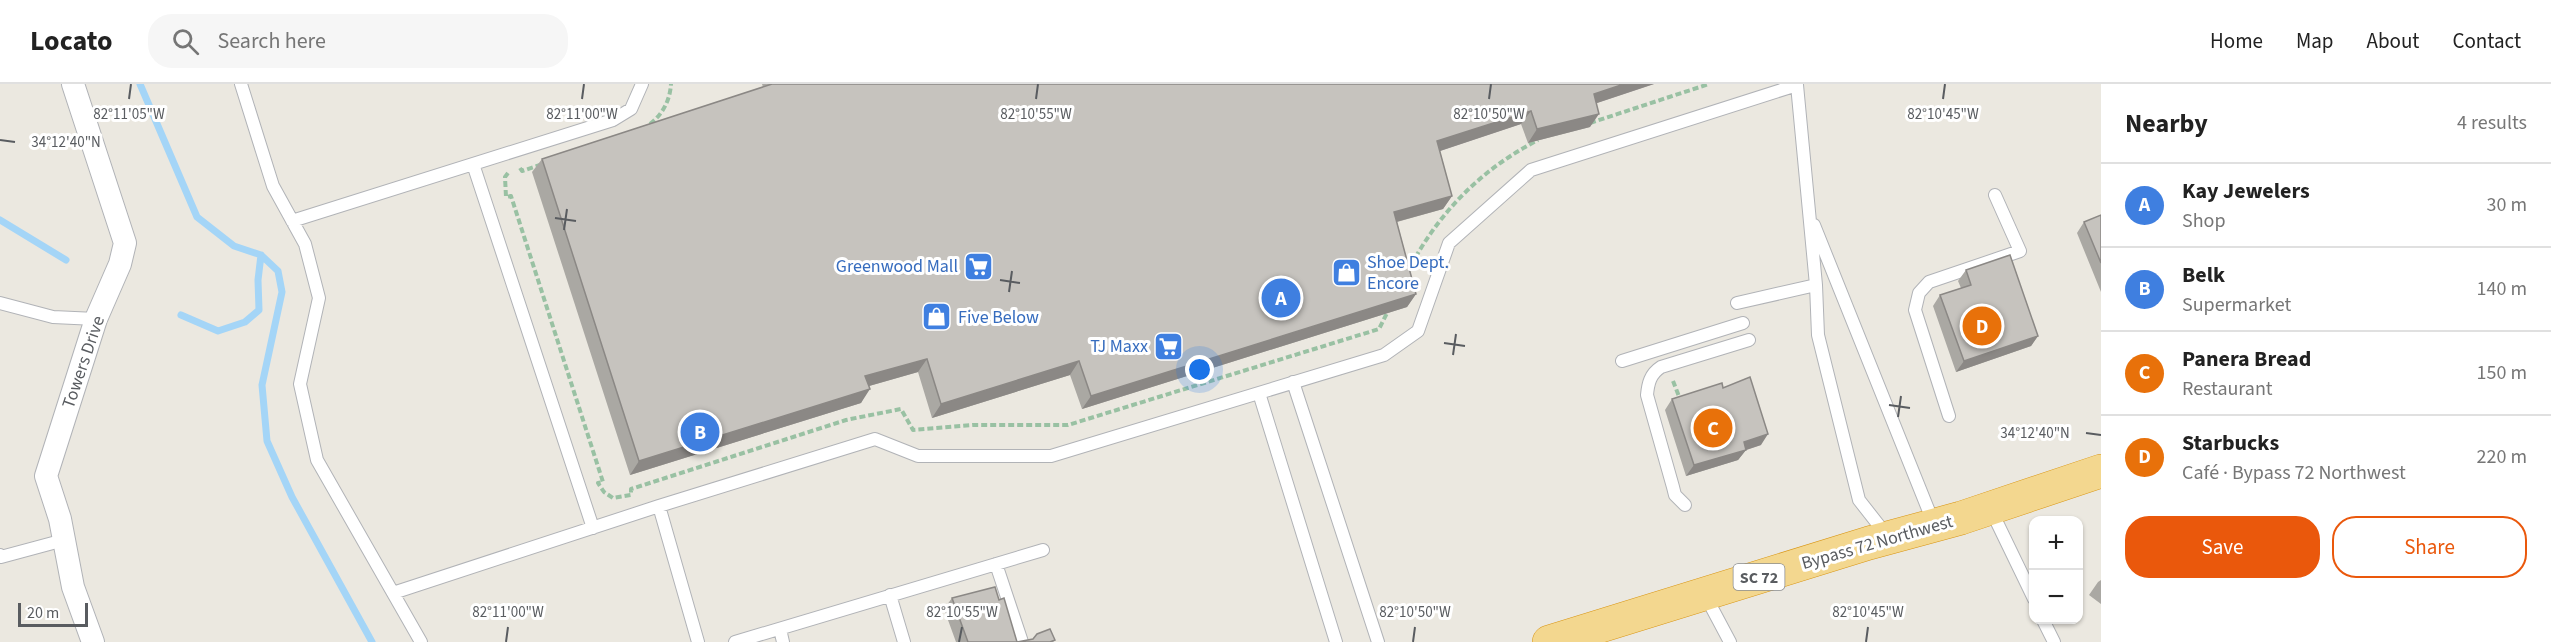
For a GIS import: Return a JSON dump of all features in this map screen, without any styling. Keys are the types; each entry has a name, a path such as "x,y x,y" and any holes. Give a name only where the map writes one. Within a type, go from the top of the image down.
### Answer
{"highway":[{"name":"Bypass 72 Northwest","path":"1549,642 1990,508 2101,471"}],"street":[{"name":"Towers Drive","path":"73,84 125,243 120,264 96,319 46,476 60,519 73,587 93,642"}],"lane":[{"path":"241,84 273,186 304,244 319,298 300,384 317,460 421,642"},
{"path":"292,221 613,120 631,109 642,84"},
{"path":"393,593 659,506 875,439 918,456 1051,456 1384,355 1418,331 1449,243 1531,170 1797,85 1816,285 1818,335 1859,500 1889,538"},
{"path":"473,164 593,528"},
{"path":"1949,417 1915,310 1919,293 1929,282 2020,251 1995,195"},
{"path":"1809,213 1935,525"},
{"path":"1737,303 1816,285"},
{"path":"0,303 53,317 96,319"},
{"path":"1622,361 1743,323"},
{"path":"1685,505 1675,495 1647,395 1648,386 1652,376 1661,367 1749,340"},
{"path":"1293,382 1378,642"},
{"path":"1259,393 1336,642"},
{"path":"659,506 698,642"},
{"path":"1990,508 2029,589"},
{"path":"0,556 64,540"},
{"path":"735,642 1043,550"},
{"path":"996,564 1022,642"},
{"path":"1704,594 1730,642"},
{"path":"890,595 904,642"},
{"path":"2045,624 2054,642"},
{"path":"780,629 783,642"}],"path":[{"path":"647,127 660,117 667,104 671,84"},
{"path":"1578,125 1601,120 1708,84"},
{"path":"1402,281 1433,228 1458,198 1485,173 1516,151 1546,135"},
{"path":"518,167 522,171 542,165"},
{"path":"509,172 505,177 506,196 511,196 603,482 598,483 604,492 613,498 631,495 631,489 846,420 901,410 913,430 973,425 1068,425 1379,328 1393,300"},
{"path":"1648,386 1673,381 1681,401 1674,403"}],"building":[{"name":"Greenwood Mall","path":"772,84 1624,84 1594,94 1599,114 1537,129 1531,111 1437,141 1452,196 1394,212 1416,294 1091,396 1079,361 941,404 927,359 865,376 870,389 639,461 542,159"},
{"path":"2101,215 2101,263 2084,222"},
{"path":"2010,255 2038,336 1964,361 1940,295 1971,285 1966,270"},
{"path":"1750,377 1768,434 1744,442 1746,450 1694,465 1672,399 1722,383 1723,388"},
{"path":"995,587 999,600 1004,598 1017,642 968,642 952,598"},
{"path":"1050,629 1055,640 1050,642 1017,642 1033,639 1037,634"}],"waterway":[{"path":"140,84 197,217 234,246 261,255 278,271 282,292 262,385 267,441 292,497 372,642"},
{"path":"0,220 66,260"},
{"path":"181,315 218,331 245,322 259,310 258,280 261,255"}],"place":[{"name":"Greenwood Mall","path":"979,266"},
{"name":"Shoe Dept. Encore","path":"1346,272"},
{"name":"Kay Jewelers","path":"1281,298"},
{"name":"Five Below","path":"937,317"},
{"name":"Starbucks","path":"1982,326"},
{"name":"TJ Maxx","path":"1169,346"},
{"name":"Panera Bread","path":"1713,428"},
{"name":"Belk","path":"700,432"}]}
